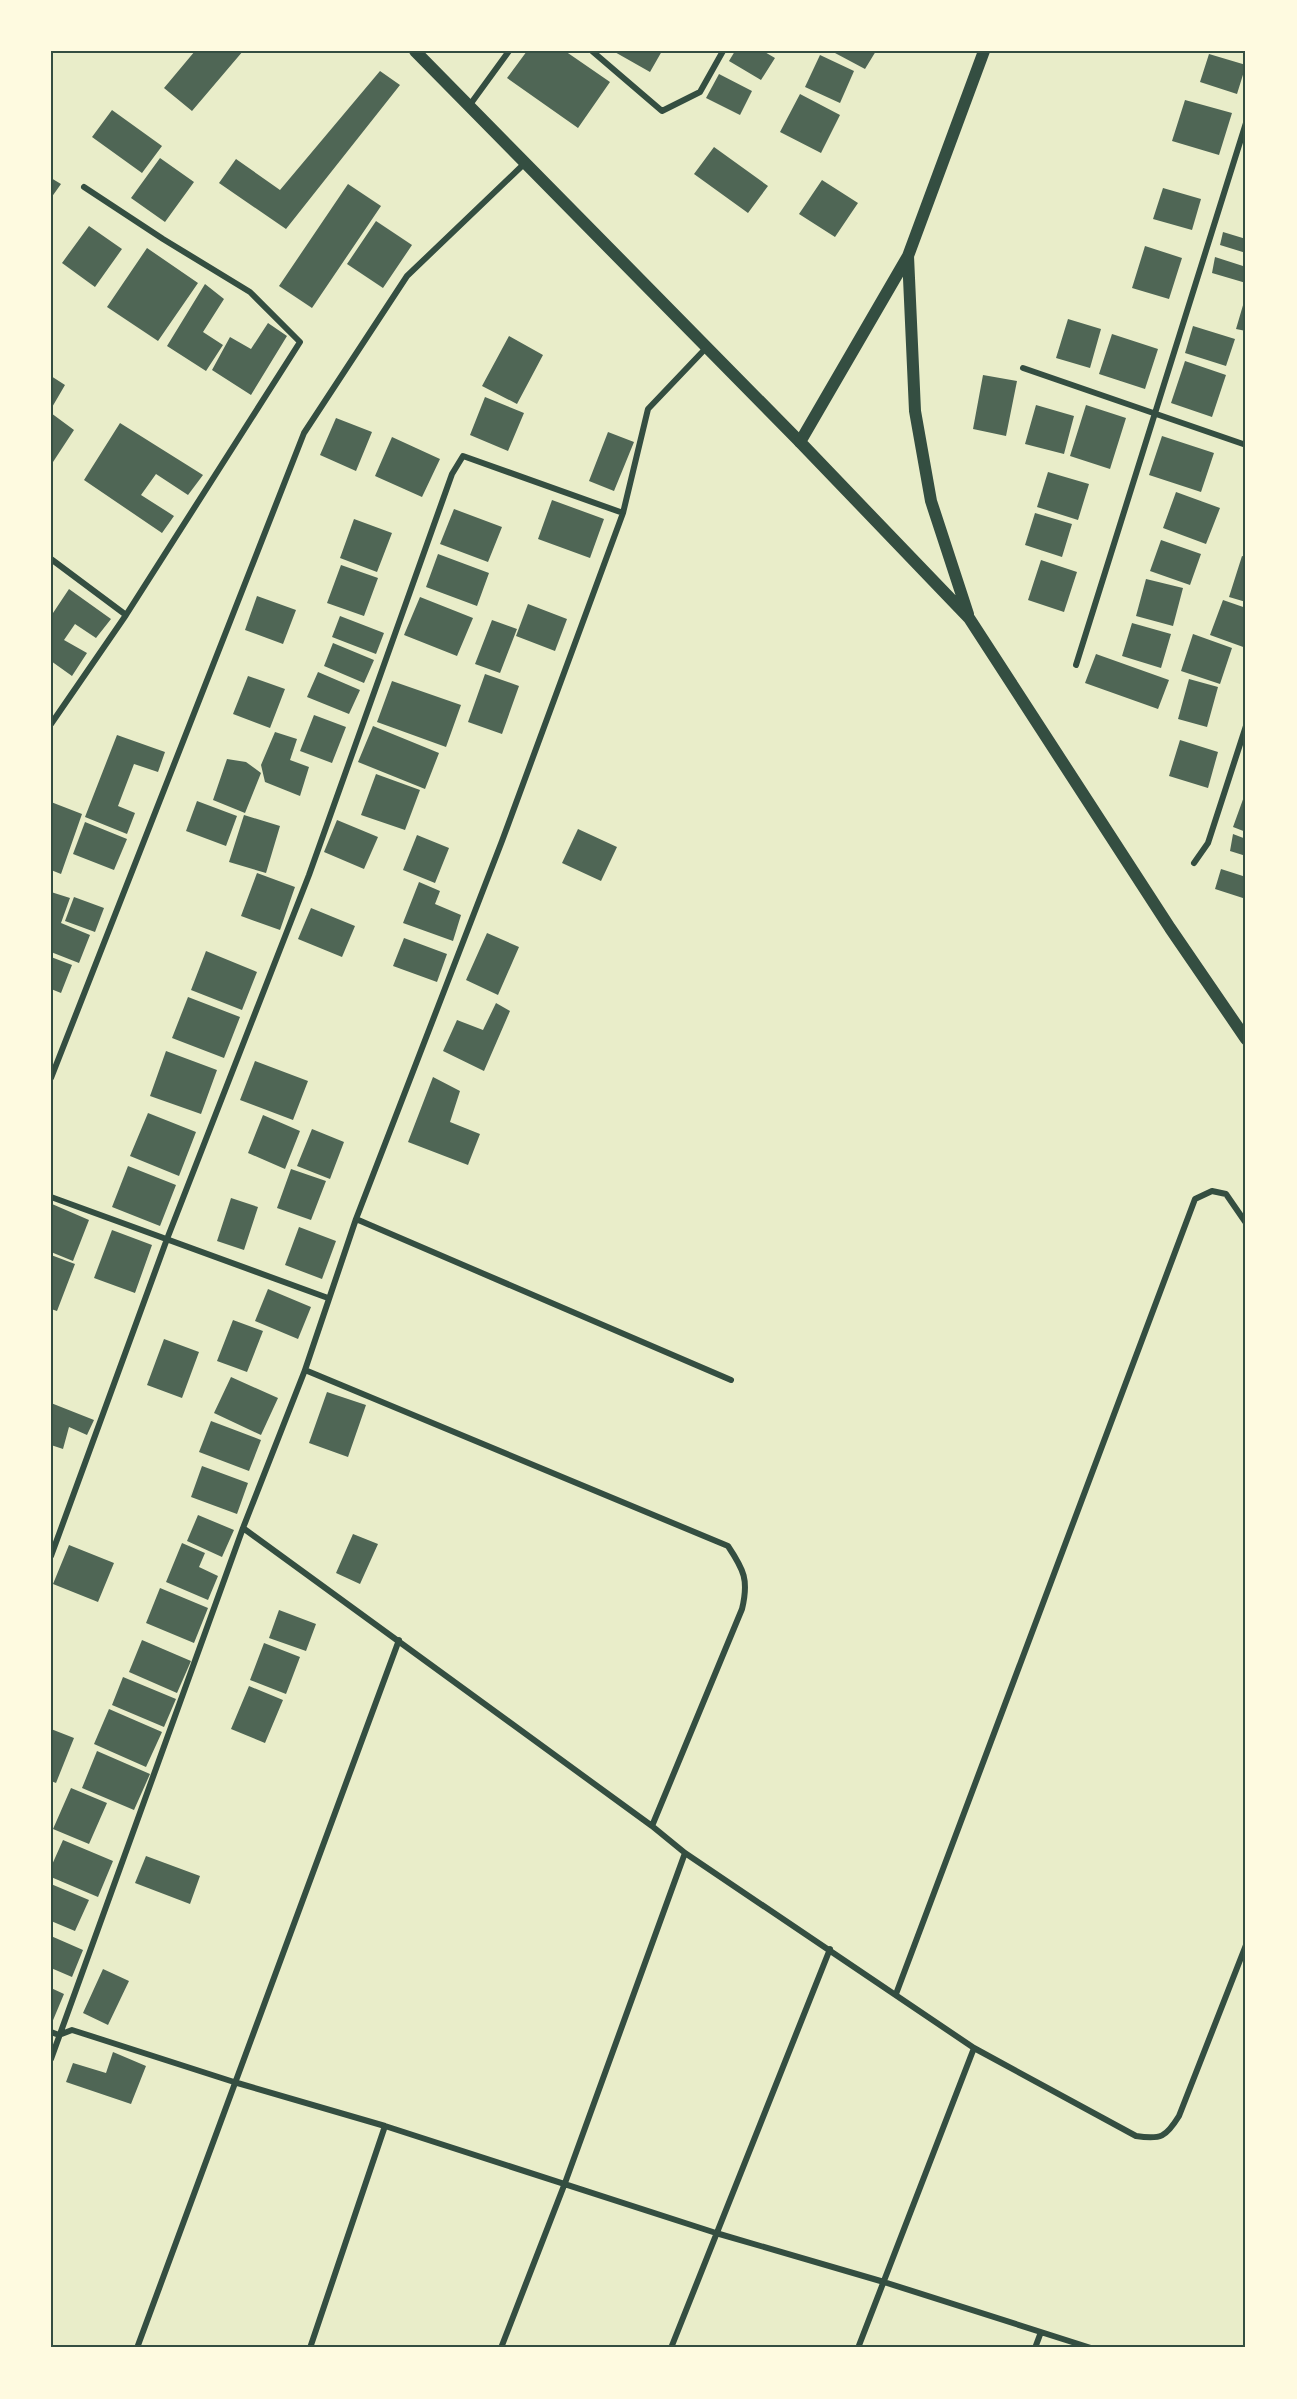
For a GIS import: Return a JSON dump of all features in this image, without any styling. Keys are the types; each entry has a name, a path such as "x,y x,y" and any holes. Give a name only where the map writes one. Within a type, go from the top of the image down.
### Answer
{"main road":[{"path":"415,51 800,442 969,618 1170,928 1246,1039"},
{"path":"800,442 908,256 984,51"},
{"path":"908,256 915,411 931,501 969,618"}],"street":[{"path":"469,106 509,51"},
{"path":"592,51 662,111 700,92 723,51"},
{"path":"1076,665 1246,123"},
{"path":"51,1078 304,433 407,276 525,163"},
{"path":"51,724 126,615 300,342 250,292 84,187"},
{"path":"51,2059 243,1528 305,1370 356,1219 502,841 623,513 648,409 706,348"},
{"path":"1023,368 1246,445"},
{"path":"51,1556 167,1239 309,875 452,474 463,456 623,513"},
{"path":"51,560 126,615"},
{"path":"1194,862 1208,843 1246,726"},
{"path":"896,1994 1195,1199 1212,1191 1226,1194 1246,1223"},
{"path":"51,1197 328,1298"},
{"path":"356,1219 731,1380"},
{"path":"305,1370 728,1546 739,1563 747,1589 742,1609 652,1827"},
{"path":"243,1528 399,1640 685,1853 974,2048 1136,2136 1155,2139 1168,2133 1179,2116 1246,1945"},
{"path":"137,2348 399,1640"},
{"path":"501,2348 565,2183 685,1853"},
{"path":"671,2348 830,1949"},
{"path":"51,2032 60,2035 72,2030 234,2082 385,2126 716,2233 884,2282 1091,2348"},
{"path":"858,2348 974,2048"},
{"path":"310,2348 385,2126"},
{"path":"1035,2348 1041,2332"}],"building":[{"path":"195,51 243,51 192,111 164,88"},
{"path":"527,51 565,51 610,82 578,128 507,78"},
{"path":"613,51 662,51 650,72"},
{"path":"735,51 763,51 775,58 761,80 729,61"},
{"path":"836,51 876,51 865,69 835,53"},
{"path":"1209,54 1246,65 1237,94 1200,82"},
{"path":"820,55 854,71 840,103 805,87"},
{"path":"380,71 400,85 286,229 219,183 236,159 280,190"},
{"path":"719,74 752,91 740,115 706,98"},
{"path":"800,94 840,115 821,153 780,132"},
{"path":"1185,100 1232,113 1219,155 1172,141"},
{"path":"112,110 162,146 142,173 92,137"},
{"path":"714,147 768,186 748,213 694,174"},
{"path":"160,158 194,182 165,222 131,198"},
{"path":"51,178 61,184 51,198"},
{"path":"822,180 858,203 835,237 799,214"},
{"path":"348,184 381,206 312,308 279,286"},
{"path":"1163,188 1201,199 1192,230 1153,219"},
{"path":"376,221 412,245 383,288 347,264"},
{"path":"89,226 122,249 95,287 62,263"},
{"path":"1223,232 1246,239 1246,253 1220,245"},
{"path":"1145,246 1182,258 1169,299 1132,288"},
{"path":"147,248 198,283 158,341 107,307"},
{"path":"1215,257 1243,266 1246,259 1246,283 1212,273"},
{"path":"205,284 224,299 203,332 223,345 206,371 167,346"},
{"path":"1246,295 1246,331 1236,329"},
{"path":"1068,319 1101,329 1090,368 1056,358"},
{"path":"268,323 287,336 251,395 212,370 230,337 251,349"},
{"path":"1193,326 1235,339 1226,366 1185,353"},
{"path":"1112,334 1158,349 1145,389 1099,374"},
{"path":"509,336 543,355 517,404 482,386"},
{"path":"1185,361 1226,375 1212,417 1171,403"},
{"path":"983,375 1017,381 1006,436 973,429"},
{"path":"51,376 65,385 51,409"},
{"path":"485,397 524,413 508,451 470,435"},
{"path":"1036,405 1074,416 1064,454 1025,444"},
{"path":"1086,405 1126,418 1110,469 1070,456"},
{"path":"51,413 74,430 53,462 51,461"},
{"path":"336,418 372,432 356,471 320,455"},
{"path":"120,423 203,475 188,495 156,474 141,495 174,516 162,533 84,480"},
{"path":"608,432 634,442 614,491 589,481"},
{"path":"1162,436 1214,453 1201,492 1149,475"},
{"path":"392,437 440,459 422,497 375,476"},
{"path":"1048,472 1089,484 1078,520 1037,507"},
{"path":"1176,492 1220,508 1206,544 1163,528"},
{"path":"552,500 604,519 590,558 538,539"},
{"path":"454,509 502,527 488,562 440,544"},
{"path":"1035,513 1072,524 1062,557 1025,545"},
{"path":"354,519 392,533 377,572 340,558"},
{"path":"1161,540 1201,554 1190,585 1150,571"},
{"path":"438,554 489,573 477,606 426,587"},
{"path":"1242,556 1246,557 1246,602 1229,597"},
{"path":"1041,560 1077,572 1064,612 1028,600"},
{"path":"341,565 378,578 364,616 327,603"},
{"path":"1146,579 1183,588 1173,626 1136,616"},
{"path":"69,589 111,619 96,638 75,624 64,640 87,653 72,676 51,661 51,616"},
{"path":"257,596 296,610 283,644 245,630"},
{"path":"420,597 473,618 457,656 404,635"},
{"path":"1223,600 1246,608 1246,648 1210,635"},
{"path":"528,604 567,619 555,651 516,636"},
{"path":"340,616 384,633 376,654 332,637"},
{"path":"492,620 517,629 500,673 475,664"},
{"path":"1132,623 1171,634 1161,668 1122,656"},
{"path":"1193,634 1232,648 1220,684 1181,671"},
{"path":"333,643 374,660 364,683 324,666"},
{"path":"1096,654 1169,680 1158,709 1085,683"},
{"path":"318,672 360,690 349,714 307,697"},
{"path":"485,674 519,686 502,734 468,722"},
{"path":"248,676 285,689 270,728 233,714"},
{"path":"1189,679 1218,687 1207,727 1178,719"},
{"path":"392,681 461,705 446,747 377,722"},
{"path":"314,715 346,727 332,763 300,751"},
{"path":"373,726 439,753 425,789 358,762"},
{"path":"275,732 297,739 290,760 309,767 300,796 265,782 261,765"},
{"path":"117,735 165,752 158,772 134,764 118,806 135,813 127,834 85,817"},
{"path":"1180,740 1218,752 1208,788 1169,776"},
{"path":"227,759 246,762 261,773 245,813 213,800"},
{"path":"376,774 420,790 405,830 361,815"},
{"path":"1246,791 1246,832 1233,827"},
{"path":"197,801 237,816 226,846 186,831"},
{"path":"51,802 82,814 61,874 51,870"},
{"path":"244,815 280,826 266,873 229,862"},
{"path":"337,820 378,837 364,869 324,852"},
{"path":"85,822 127,839 114,870 73,854"},
{"path":"578,829 617,847 601,881 562,863"},
{"path":"1233,834 1246,839 1246,856 1230,851"},
{"path":"417,835 449,848 435,883 403,870"},
{"path":"1221,869 1246,877 1246,899 1215,889"},
{"path":"257,873 295,887 280,930 241,916"},
{"path":"419,882 440,891 435,904 461,915 453,941 403,923"},
{"path":"51,892 70,898 61,923 90,935 79,963 51,952"},
{"path":"74,897 104,908 95,932 65,921"},
{"path":"311,908 355,926 342,957 298,939"},
{"path":"487,933 519,947 498,995 466,980"},
{"path":"404,938 447,954 437,982 393,966"},
{"path":"206,951 257,972 242,1010 191,990"},
{"path":"51,957 72,965 61,993 51,989"},
{"path":"188,997 240,1017 224,1058 172,1038"},
{"path":"496,1003 510,1011 484,1071 443,1051 457,1020 483,1030"},
{"path":"166,1051 217,1070 201,1114 150,1096"},
{"path":"255,1061 308,1081 293,1120 240,1100"},
{"path":"433,1077 460,1091 450,1122 480,1134 468,1165 408,1142"},
{"path":"148,1113 196,1132 179,1176 130,1156"},
{"path":"263,1115 300,1131 285,1169 248,1153"},
{"path":"312,1129 344,1142 330,1179 297,1166"},
{"path":"128,1166 176,1185 160,1226 112,1207"},
{"path":"291,1169 326,1181 311,1220 277,1208"},
{"path":"231,1198 258,1207 244,1250 217,1241"},
{"path":"52,1204 89,1220 73,1261 51,1252"},
{"path":"299,1227 336,1241 322,1279 285,1265"},
{"path":"112,1230 152,1245 135,1293 94,1278"},
{"path":"51,1255 75,1264 57,1311 51,1309"},
{"path":"268,1289 311,1307 298,1339 255,1321"},
{"path":"233,1320 263,1331 247,1372 217,1361"},
{"path":"164,1339 199,1352 182,1398 147,1385"},
{"path":"231,1377 278,1398 261,1435 214,1413"},
{"path":"327,1392 366,1405 348,1457 309,1443"},
{"path":"51,1403 94,1420 87,1435 69,1427 63,1449 51,1445"},
{"path":"211,1421 261,1440 249,1471 199,1452"},
{"path":"202,1466 248,1483 237,1514 191,1497"},
{"path":"198,1515 234,1530 222,1557 187,1541"},
{"path":"353,1534 378,1544 360,1584 336,1573"},
{"path":"182,1543 205,1553 199,1567 218,1576 208,1600 166,1582"},
{"path":"69,1545 114,1563 98,1602 53,1584"},
{"path":"160,1588 208,1608 194,1643 146,1623"},
{"path":"279,1610 316,1624 306,1651 269,1638"},
{"path":"142,1640 191,1661 177,1693 129,1672"},
{"path":"264,1643 300,1657 286,1694 250,1680"},
{"path":"123,1677 176,1699 164,1727 112,1705"},
{"path":"249,1686 283,1700 265,1743 231,1729"},
{"path":"109,1709 162,1732 146,1767 94,1744"},
{"path":"51,1729 74,1738 56,1783 51,1781"},
{"path":"97,1751 150,1774 134,1810 82,1788"},
{"path":"71,1788 107,1803 89,1844 53,1829"},
{"path":"63,1840 113,1861 98,1897 51,1877 51,1867"},
{"path":"146,1856 200,1876 190,1904 135,1883"},
{"path":"51,1884 89,1900 75,1931 51,1921"},
{"path":"51,1936 83,1950 72,1977 51,1968"},
{"path":"103,1969 129,1981 108,2025 83,2013"},
{"path":"51,1988 64,1994 51,2025"},
{"path":"113,2052 146,2066 131,2104 66,2082 73,2063 106,2073"}]}
